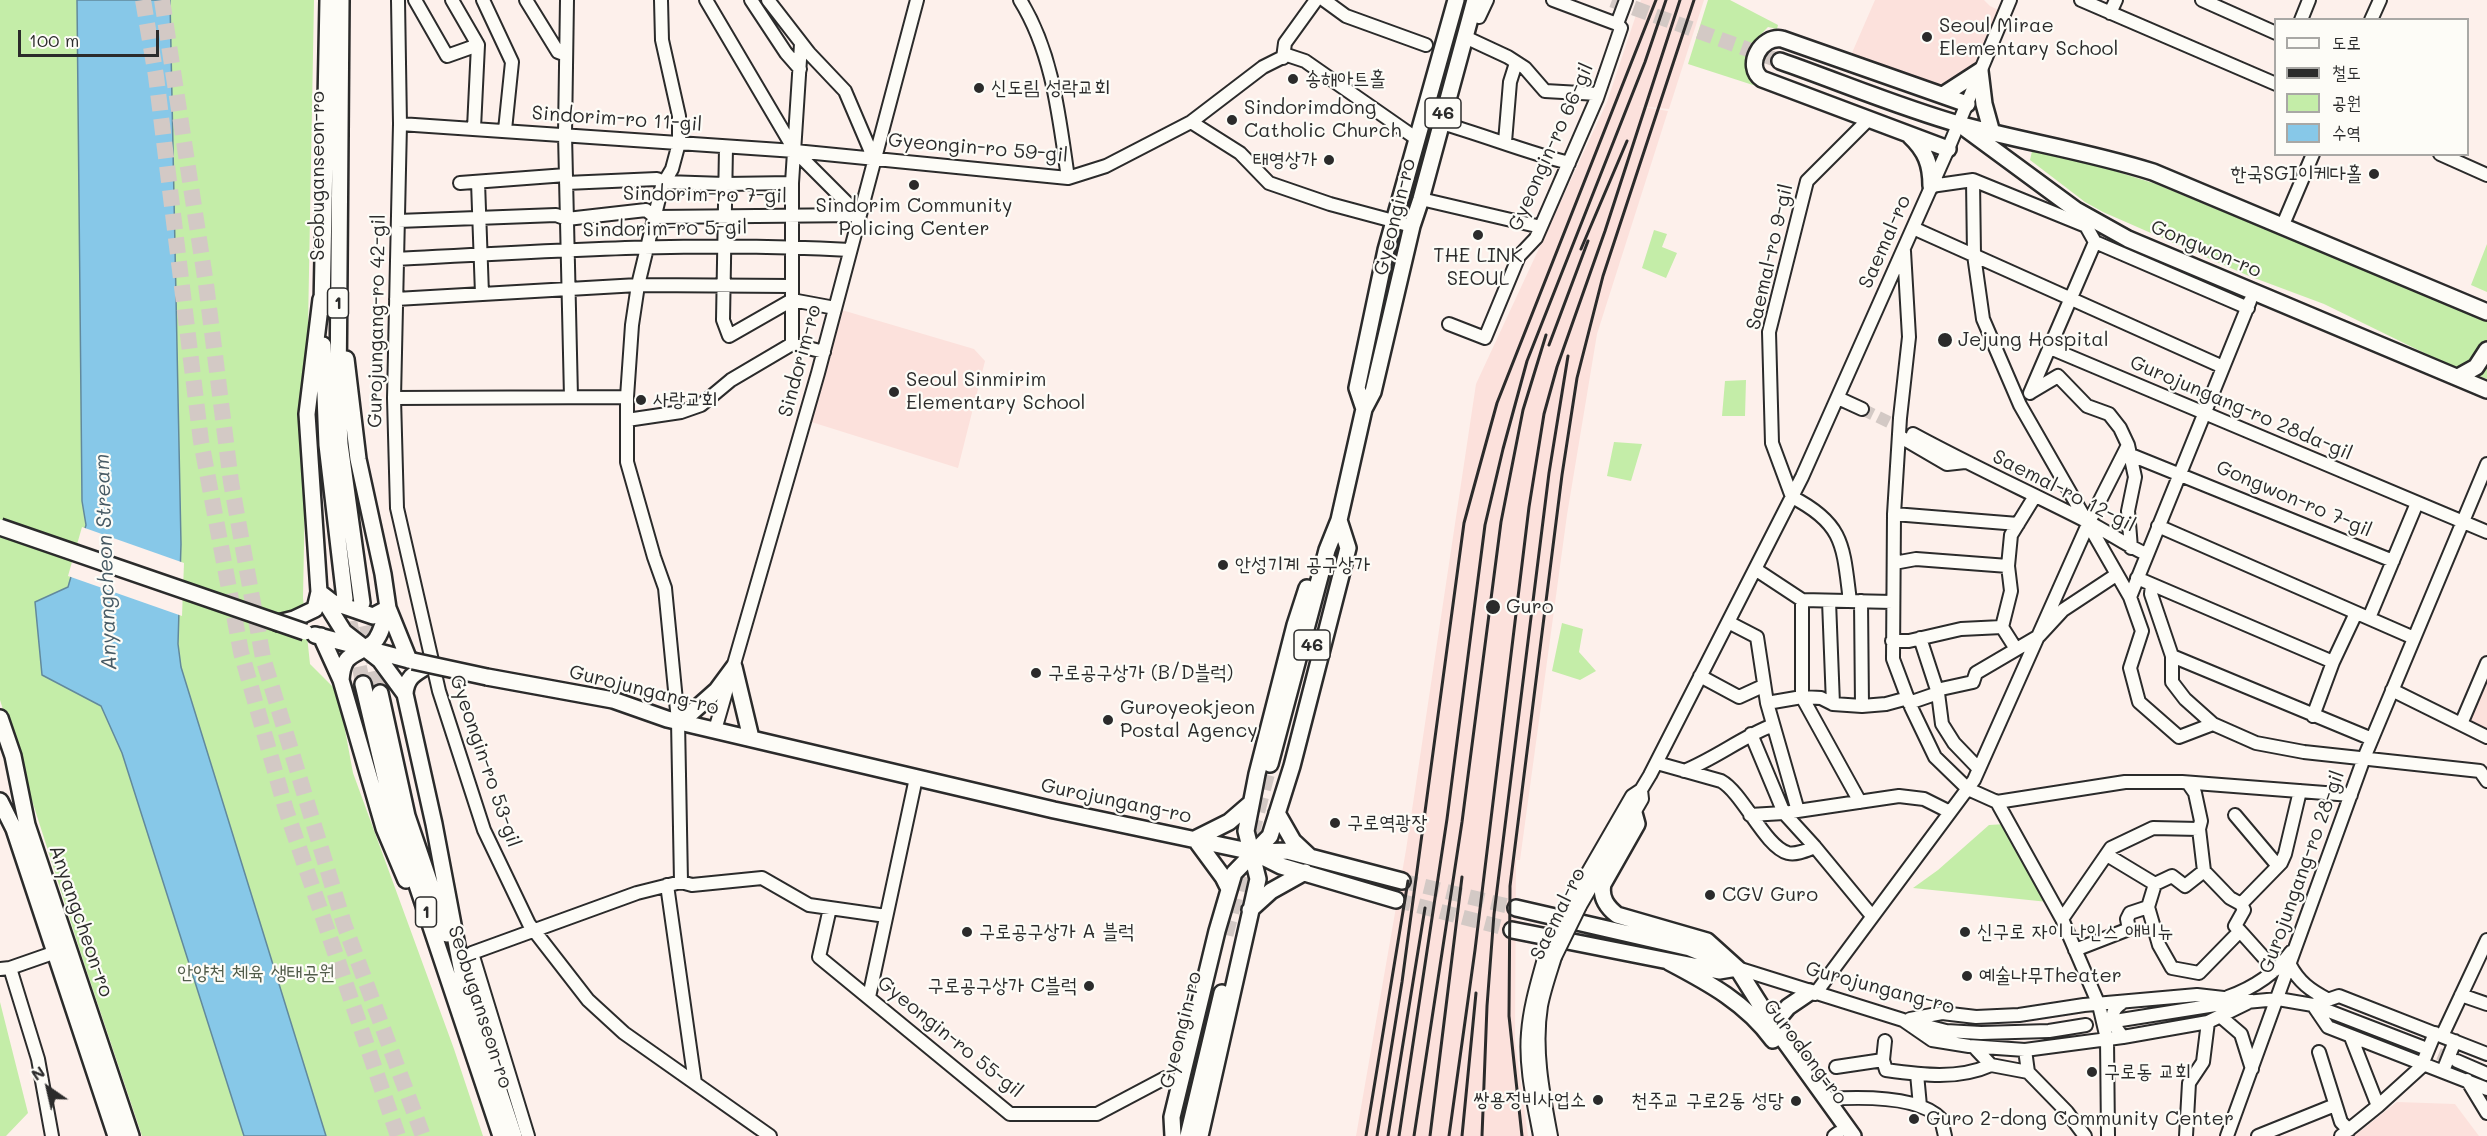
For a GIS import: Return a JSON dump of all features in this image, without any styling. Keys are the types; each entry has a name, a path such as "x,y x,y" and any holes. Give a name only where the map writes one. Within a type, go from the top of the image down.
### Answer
{"main road":[{"name":"Seobuganseon-ro","path":"328,0 321,299 327,445 345,599"},
{"name":"Seobuganseon-ro","path":"341,0 338,295 340,444 362,603"},
{"name":"Gyeongin-ro","path":"1364,409 1357,388 1386,250 1396,223 1456,0"},
{"name":"Gyeongin-ro","path":"1274,766 1337,555 1339,520 1364,409 1373,392 1412,226 1473,7"},
{"path":"1948,149 1762,79 1755,69 1759,48 1769,39 1782,39 1967,104"},
{"name":"Gongwon-ro","path":"1780,61 1959,124 2107,158 2153,172 2485,314"},
{"path":"1943,95 1980,71 1983,104 1992,133"},
{"name":"Gongwon-ro","path":"1959,124 2016,167 2102,225 2128,239 2487,390"},
{"path":"1906,132 1925,154 1931,167 1931,186"},
{"path":"338,295 358,459 383,574 388,608 411,661"},
{"path":"278,623 315,609 319,592 307,414 321,299"},
{"path":"2458,377 2476,367 2487,350"},
{"path":"1200,1136 1258,879 1246,831 1251,803 1295,625 1320,550 1339,520"},
{"name":"46","path":"1277,813 1292,766 1348,548 1339,520"},
{"name":"Gurojungang-ro","path":"1,529 305,632 411,661 613,699 680,722 1054,810 1252,852 1281,866 1396,900"},
{"path":"319,592 332,602 374,616 388,608"},
{"path":"319,592 344,632 388,669 405,694"},
{"path":"341,680 342,668 348,657 377,638 388,608"},
{"path":"321,636 341,680 384,828 459,989"},
{"path":"429,665 409,677 405,683 405,694 434,824 459,989"},
{"path":"680,722 717,690 734,667"},
{"path":"734,667 750,738"},
{"path":"341,680 349,676 396,688 405,694"},
{"name":"Seobuganseon-ro","path":"363,684 395,819 514,1136"},
{"name":"Seobuganseon-ro","path":"380,693 407,816 501,1136"},
{"name":"Anyangcheon-ro","path":"0,718 13,756 20,827 53,953 116,1136"},
{"path":"0,750 20,827"},
{"path":"0,789 20,827"},
{"name":"Anyangcheon-ro","path":"0,801 20,827 131,1136"},
{"path":"1229,889 1195,839 1229,822 1251,803"},
{"path":"1175,1136 1172,1117 1234,873 1270,836 1277,813"},
{"path":"1277,813 1293,841 1309,856"},
{"name":"Gurodong-ro","path":"1634,813 1637,824 1603,884 1602,894 1607,906 1617,915 1707,941 1737,968 1767,1021 1841,1135"},
{"name":"Gurojungang-ro","path":"1252,852 1287,850 1402,881"},
{"path":"1250,909 1271,891 1305,872"},
{"name":"Gurojungang-ro","path":"1516,908 1690,948 1737,968"},
{"name":"Gurojungang-ro","path":"1512,930 1719,971 1737,968"},
{"name":"Gyeongin-ro","path":"1175,1136 1231,936 1188,1136"},
{"name":"Gurodong-ro","path":"1669,962 1726,994 1767,1021 1826,1099 1841,1135"},
{"path":"1767,1021 1795,1000 1813,993"}],"street":[{"name":"Gurojungang-ro 42-gil","path":"398,0 400,124 394,398 397,508 426,640"},
{"path":"415,0 447,56 478,45"},
{"path":"452,0 478,45 474,128"},
{"name":"Sindorim-ro 11-gil","path":"483,0 512,62 505,130"},
{"path":"526,0 558,52 566,55"},
{"path":"567,0 565,134 571,397"},
{"path":"661,0 662,40 679,116 679,143 672,169 664,182 638,285 632,325 627,397 627,462 665,588 680,722 681,882"},
{"path":"706,0 795,151 859,215"},
{"path":"751,0 786,53 800,69"},
{"path":"768,0 801,44 845,92 874,159"},
{"name":"Sindorim-ro","path":"715,730 824,352 916,0"},
{"path":"1020,0 1034,22 1055,89 1068,178"},
{"path":"1316,0 1285,42 1283,58 1263,67 1191,122 1240,153 1269,183 1330,204 1412,226"},
{"path":"1324,0 1346,16 1426,45"},
{"path":"1473,7 1479,17 1487,0"},
{"path":"1553,0 1617,24"},
{"name":"Gyeongin-ro 66-gil","path":"1449,324 1485,338 1519,256 1536,238 1598,94 1621,28 1617,24 1626,0"},
{"name":"Saemal-ro","path":"1550,956 1632,796 1641,790 1657,763 1792,497 1959,124 2010,0"},
{"path":"2080,0 2274,83"},
{"path":"2110,13 2116,0"},
{"path":"2202,0 2274,32"},
{"path":"2302,18 2309,0"},
{"path":"2372,18 2380,0"},
{"path":"1465,37 1525,68 1545,91 1598,94"},
{"path":"792,344 792,183 801,44"},
{"name":"Gyeongin-ro","path":"1283,58 1287,55 1305,60 1417,139"},
{"path":"1504,142 1510,82 1516,63"},
{"name":"Saemal-ro 9-gil","path":"1792,497 1772,443 1769,332 1807,181 1869,119"},
{"name":"Gyeongin-ro 59-gil","path":"874,159 1068,178 1106,166 1191,122"},
{"path":"1441,123 1504,142 1533,154 1569,163"},
{"name":"Sindorim-ro 11-gil","path":"400,124 565,134 874,159"},
{"name":"Sindorim-ro 11-gil","path":"726,147 723,320 729,336 792,300"},
{"path":"2282,226 2312,156"},
{"path":"2444,156 2487,175"},
{"path":"460,183 566,179 657,179 664,182 725,184 792,183"},
{"path":"1931,186 1973,180 1974,255 1983,320 2020,405 2130,597 2142,631 2130,668 2139,702 2179,737 2213,724"},
{"name":"Gongwon-ro","path":"1973,180 2086,226 2095,242 2248,308"},
{"path":"478,182 482,294"},
{"path":"1421,199 1541,227"},
{"name":"Sindorim-ro 7-gil","path":"398,221 556,214 567,219 646,210 655,217 859,215"},
{"path":"1913,228 2223,367"},
{"path":"2020,405 2031,392 2095,242"},
{"name":"Sindorim-ro 5-gil","path":"397,259 567,250 792,246 850,250"},
{"path":"1904,249 1909,337 1900,418 1894,514 1893,658 1935,757 1968,789 1997,802 2125,782 2188,783 2351,795"},
{"path":"396,299 638,285 792,286"},
{"path":"2130,597 2254,292"},
{"path":"792,300 835,308"},
{"path":"627,420 681,412 701,405 731,380 792,344 824,352"},
{"name":"Gurojungang-ro 28da-gil","path":"2050,348 2487,532"},
{"path":"2031,392 2058,376 2087,406 2109,414 2120,428 2130,450 2135,477 2128,511 2131,548"},
{"path":"394,398 627,397"},
{"path":"1838,398 1862,409"},
{"name":"Saemal-ro 12-gil","path":"1900,418 1956,449 1965,462"},
{"name":"Saemal-ro 12-gil","path":"1913,434 2089,522 2131,548 2146,554"},
{"name":"Saemal-ro 12-gil","path":"1899,436 1947,464 1965,462"},
{"path":"1813,993 1968,789 2089,522 2130,450"},
{"name":"Gongwon-ro 7-gil","path":"2130,450 2393,561"},
{"name":"Gurojungang-ro 28-gil","path":"2228,1136 2364,758 2487,464"},
{"path":"2016,649 2002,627 2011,591 2008,566 2011,535 2035,496"},
{"path":"1792,497 1815,509 1835,531 1843,547 1856,601 1862,706"},
{"path":"2369,618 2417,503"},
{"path":"1894,514 2018,524"},
{"path":"2158,526 2414,638"},
{"path":"1894,563 1916,559 2008,566"},
{"path":"1755,569 1802,600 1893,602"},
{"path":"1767,703 1802,697 1821,698 1833,704 1862,706 1886,704 1938,693 1941,689 1973,682 1976,673 2039,636 2063,610 2116,575"},
{"path":"2137,578 2333,662"},
{"name":"Gurojungang-ro 28-gil","path":"2152,585 2151,594 2172,656 2172,682 2185,699 2213,724 2256,743 2364,758"},
{"path":"1802,600 1802,697 1860,802"},
{"path":"1829,601 1833,704"},
{"path":"2313,716 2333,662 2356,613"},
{"path":"1728,622 1757,637 1763,686 1797,811"},
{"path":"1892,641 1920,638 1961,629 2002,627"},
{"path":"1920,638 1938,693 1942,724 1954,743 1979,769"},
{"name":"Gyeongin-ro 53-gil","path":"426,640 439,691 484,830 534,930 588,1000 624,1033 770,1136"},
{"path":"2172,656 2372,740"},
{"path":"2461,724 2487,663"},
{"path":"1700,676 1739,698 1763,686"},
{"path":"2392,690 2487,737"},
{"path":"1684,771 1719,755 1751,734 1773,725"},
{"path":"1751,734 1784,813 1872,916"},
{"path":"2364,758 2480,771 2486,778"},
{"path":"1657,763 1729,785 1750,815 1786,853 1795,854 1815,847"},
{"path":"869,997 916,778"},
{"path":"2188,783 2195,792 2201,821 2199,829 2204,871 2230,898 2241,904 2244,910 2235,926 2240,931 2199,973 2197,995"},
{"name":"Saemal-ro","path":"1551,1136 1539,1055 1539,1030 1541,1005 1556,930 1575,906 1634,813 1642,799 1641,790"},
{"path":"2241,904 2278,866 2285,854 2300,791"},
{"path":"1750,815 1784,813 1899,796 1924,799 1950,812"},
{"path":"1997,802 2062,920 2098,1005 2107,1039 2108,1136"},
{"path":"2235,815 2278,866"},
{"path":"2062,920 2111,848 2153,828 2199,829"},
{"path":"2107,855 2155,884"},
{"path":"2199,973 2172,968 2159,945 2148,907 2155,884 2172,876 2185,886 2204,871"},
{"path":"528,1136 472,953 637,893 681,882 692,885 762,878 809,905 886,916"},
{"path":"667,885 694,1083"},
{"path":"2075,950 2129,929 2127,919 2130,913 2148,907"},
{"name":"Gyeongin-ro 55-gil","path":"830,908 819,957 1010,1114 1097,1114 1165,1078 1180,1082"},
{"name":"Gurojungang-ro 28-gil","path":"2240,931 2275,970"},
{"path":"2319,1052 2345,1133 2423,1064 2461,995 2487,940"},
{"path":"2224,998 2257,984 2275,970 2296,947"},
{"path":"52,1136 38,1059 5,969 53,953"},
{"path":"1540,1136 1531,1088 1527,1047 1534,994 1550,956"},
{"path":"2290,965 2297,979 2310,991 2327,999"},
{"name":"Gurojungang-ro","path":"1737,968 1903,1020 1946,1030 1981,1033 2049,1031 2086,1025"},
{"path":"1903,1020 1942,1013 1976,1017 2019,1015 2084,1005 2197,995 2251,1001"},
{"path":"2461,995 2487,1004"},
{"path":"2313,1005 2340,996 2487,1054"},
{"path":"2121,1020 2278,999 2313,1005 2422,1047"},
{"path":"1903,1020 1932,1040 1974,1047 2025,1050 2123,1037 2208,1022 2251,1001"},
{"path":"2122,1003 2115,1007 2111,1015 2113,1026 2123,1037"},
{"path":"2084,1005 2095,1018 2096,1032 2084,1042"},
{"path":"2313,1005 2328,1027 2487,1089"},
{"path":"2220,1016 2241,1034 2252,1069"},
{"path":"2186,1136 2187,1093 2195,1071 2203,1062 2208,1022"},
{"path":"2351,1037 2378,1106"},
{"path":"1885,1041 1882,1060 1887,1070 1917,1074 1958,1075 1977,1072 1991,1065"},
{"path":"2443,1071 2455,1041"},
{"path":"1974,1047 1991,1065 2028,1072 2067,1112 2085,1136"},
{"path":"2025,1050 2028,1072"},
{"path":"1836,1067 1882,1060"},
{"path":"2457,1061 2487,1074"},
{"path":"1917,1074 1920,1106"},
{"path":"2467,1080 2487,1113"},
{"path":"1826,1099 1868,1099 1920,1106 1941,1119 1945,1136"},
{"path":"2258,1136 2335,1105"}],"shaded area":[{"path":"1641,0 1704,0 1669,109 1637,106 1668,111 1597,334 1567,515 1520,860 1516,860 1515,1041 1528,1136 1356,1136 1406,850 1476,384 1607,102"},
{"name":"Seoul Mirae Elementary School","path":"1875,0 1984,0 1990,6 2005,13 1967,104 1848,62"},
{"name":"Seoul Sinmirim Elementary School","path":"835,308 974,349 985,361 958,468 805,420"},
{"path":"2487,663 2487,737 2461,724"},
{"path":"2397,1102 2455,1104 2479,1136 2354,1136"}],"green space":[{"name":"안양천 체육 생태공원","path":"0,0 314,0 303,598 310,664 338,692 353,773 454,1049 483,1136 142,1136 0,700"},
{"path":"1708,0 1730,0 1778,25 1777,29 1768,27 1748,55 1747,70 1750,77 1757,83 1756,86 1688,64"},
{"path":"2032,151 2102,167 2156,184 2487,321 2487,379 2451,366 2324,304 2249,276 2103,212 2085,202 2030,160"},
{"path":"1654,230 1667,234 1662,247 1677,253 1666,278 1642,268"},
{"path":"2487,244 2487,292 2471,285"},
{"path":"1746,380 1745,416 1722,416 1725,381"},
{"path":"1614,442 1642,444 1631,481 1607,476"},
{"path":"1562,623 1583,629 1579,652 1596,671 1580,680 1552,671"},
{"path":"2006,824 2048,902 1913,888 1938,870 1989,825"},
{"path":"0,1002 28,1113 6,1136 0,1136"}],"water":[{"name":"Anyangcheon Stream","path":"77,0 170,0 181,544 178,644 181,667 326,1136 244,1136 122,753 101,706 42,675 35,602 68,587 86,525 82,501"}],"pier":[{"path":"82,527 184,563 182,616 68,576"}],"tunnel":[{"path":"143,0 156,76 201,441 241,652 286,810 398,1136"},
{"path":"162,0 206,284 231,482 263,658 344,924 423,1136"},
{"path":"1612,0 1780,61"},
{"path":"1862,409 1913,434"},
{"path":"345,599 363,684"},
{"path":"362,603 380,693"},
{"path":"1252,834 1270,764"},
{"path":"1226,935 1246,857"},
{"path":"1402,881 1516,908"},
{"path":"1396,900 1512,930"},
{"path":"2422,1047 2456,1061"}],"railway":[{"path":"1377,1136 1402,982 1464,523 1497,403 1656,0"},
{"path":"1399,1136 1447,819 1485,525 1527,361 1645,62 1666,0"},
{"path":"1449,1136 1475,950 1529,507 1544,414 1557,367 1605,231 1680,0"},
{"path":"1522,1136 1509,1016 1510,886 1562,475 1577,378 1603,276 1694,0"},
{"path":"1581,249 1627,141"},
{"path":"1549,345 1588,241"},
{"path":"1414,1136 1462,822 1501,522 1523,410 1546,335"},
{"path":"1482,1136 1487,1006 1494,914 1549,473 1568,356"},
{"path":"1430,1136 1462,877"},
{"path":"1366,1136 1408,881"},
{"path":"1388,1136 1425,908"},
{"path":"1462,1136 1476,993"}],"place":[{"name":"Seoul Mirae Elementary School","path":"1927,37"},
{"name":"송해아트홀","path":"1293,79"},
{"name":"신도림 성락교회","path":"979,88"},
{"name":"Sindorimdong Catholic Church","path":"1232,120"},
{"name":"태영상가","path":"1329,160"},
{"name":"한국SGI이케다홀","path":"2374,174"},
{"name":"Sindorim Community Policing Center","path":"914,185"},
{"name":"THE LINK SEOUL","path":"1478,235"},
{"name":"Jejung Hospital","path":"1945,340"},
{"name":"Seoul Sinmirim Elementary School","path":"894,392"},
{"name":"사랑교회","path":"641,400"},
{"name":"안성기계 공구상가","path":"1223,565"},
{"name":"Guro","path":"1493,607"},
{"name":"구로공구상가 (B/D블럭)","path":"1036,673"},
{"name":"Guroyeokjeon Postal Agency","path":"1108,720"},
{"name":"구로역광장","path":"1335,823"},
{"name":"CGV Guro","path":"1710,895"},
{"name":"구로공구상가 A 블럭","path":"967,932"},
{"name":"신구로 자이 나인스 애비뉴","path":"1965,932"},
{"name":"예술나무Theater","path":"1967,976"},
{"name":"구로공구상가 C블럭","path":"1089,986"},
{"name":"구로동 교회","path":"2092,1072"},
{"name":"쌍용정비사업소","path":"1598,1100"},
{"name":"천주교 구로2동 성당","path":"1796,1101"},
{"name":"Guro 2-dong Community Center","path":"1914,1119"}]}
